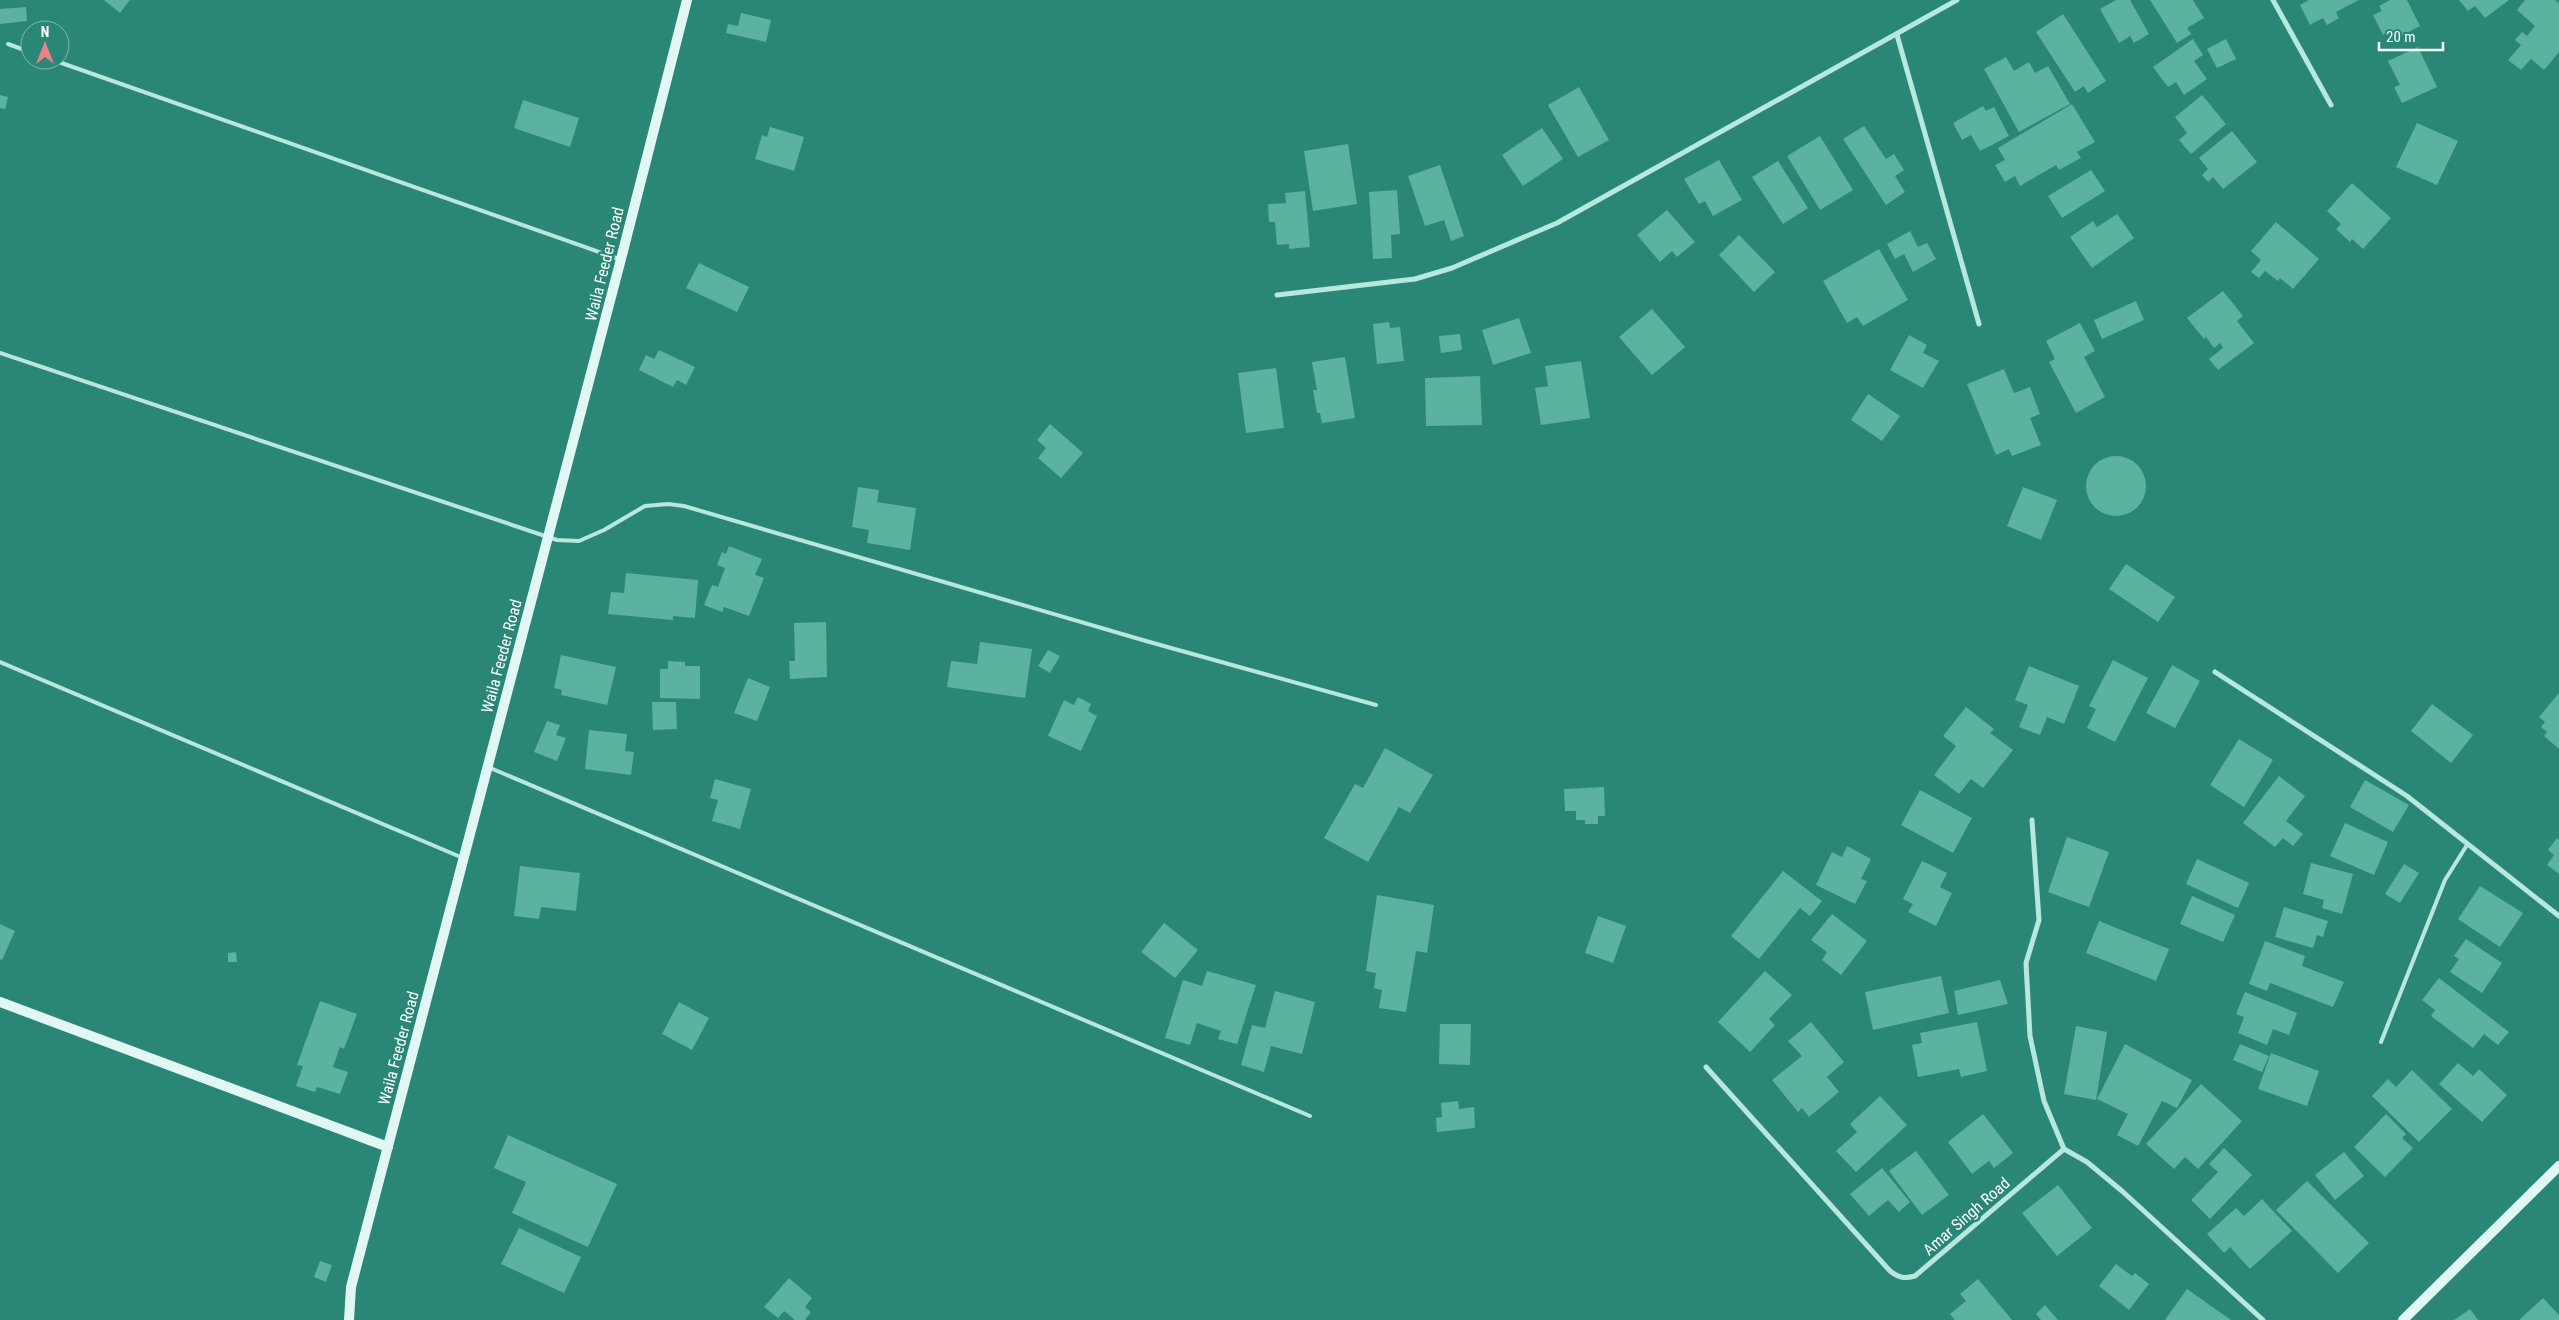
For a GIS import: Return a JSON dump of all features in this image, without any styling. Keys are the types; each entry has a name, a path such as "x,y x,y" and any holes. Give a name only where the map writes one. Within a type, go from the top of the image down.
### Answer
{"street":[{"name":"Waila Feeder Road","path":"348,1320 351,1286 621,259 686,0"},
{"path":"1277,295 1414,279 1452,268 1557,223 1957,0"},
{"path":"2273,0 2331,105"},
{"path":"1897,35 1979,324"},
{"path":"2215,672 2406,796 2559,916"},
{"path":"2032,820 2039,920 2026,963 2030,1036 2044,1101 2064,1149 2087,1162 2122,1191 2263,1320"},
{"path":"0,1002 388,1147"},
{"name":"Amar Singh Road","path":"1706,1068 1890,1272 1906,1278 1915,1276 2064,1149"},
{"path":"2403,1320 2559,1166"}],"lane":[{"path":"8,44 20,48"},
{"path":"70,66 621,259"},
{"path":"0,353 548,538 579,541 604,530 645,506 668,504 684,506 1146,641 1376,705"},
{"path":"0,662 464,858"},
{"path":"488,767 1310,1116"},
{"path":"2381,1042 2446,880 2467,845"}],"building":[{"path":"104,0 130,0 120,13"},
{"path":"2116,0 2130,0 2149,34 2134,43 2130,36 2119,43 2100,9"},
{"path":"2150,0 2193,0 2204,18 2187,28 2191,34 2177,43"},
{"path":"2309,0 2359,0 2336,12 2339,18 2327,25 2323,18 2310,25 2300,5"},
{"path":"2390,0 2407,0 2420,26 2393,40 2389,32 2383,35 2373,15 2382,11 2379,6"},
{"path":"2459,0 2509,0 2485,18 2475,6 2468,11"},
{"path":"2525,0 2555,0 2559,3 2559,52 2544,70 2531,59 2521,70 2508,60 2521,45 2515,40 2522,32 2527,36 2535,26 2517,10"},
{"path":"26,7 27,20 0,24 0,9"},
{"path":"741,13 771,20 766,42 726,33 728,24 738,26"},
{"path":"2063,14 2106,81 2088,93 2084,86 2075,92 2036,32"},
{"path":"2193,39 2203,55 2194,61 2207,79 2184,95 2176,82 2168,87 2153,67"},
{"path":"2226,39 2236,59 2217,68 2207,49"},
{"path":"2418,47 2437,87 2402,103 2394,87 2400,85 2388,61"},
{"path":"2006,57 2014,71 2029,62 2035,73 2048,66 2070,104 2019,132 1984,69"},
{"path":"1579,87 1609,140 1578,157 1548,105"},
{"path":"0,95 8,97 5,109 0,108"},
{"path":"2202,95 2226,124 2191,154 2179,140 2187,133 2175,117"},
{"path":"523,100 579,118 570,147 514,128"},
{"path":"2072,104 2095,142 2077,152 2081,158 2059,170 2056,165 2020,186 2015,176 2005,182 1995,165 2005,160 1998,148"},
{"path":"1983,106 1986,111 1994,107 2009,136 1980,151 1971,135 1962,140 1953,123"},
{"path":"2417,123 2458,141 2437,185 2396,167"},
{"path":"1864,126 1886,159 1894,154 1904,170 1895,176 1905,192 1886,205 1843,139"},
{"path":"770,127 804,137 794,171 755,159 762,135 767,137"},
{"path":"1542,128 1563,159 1523,186 1502,155"},
{"path":"2232,131 2257,162 2223,189 2213,177 2208,182 2202,175 2208,169 2199,158"},
{"path":"1820,136 1853,190 1820,210 1787,156"},
{"path":"1348,144 1357,204 1313,211 1304,151"},
{"path":"1719,160 1742,200 1713,216 1705,201 1699,204 1684,179"},
{"path":"1778,161 1808,208 1783,224 1752,177"},
{"path":"1440,165 1464,236 1451,241 1444,220 1425,226 1408,176"},
{"path":"2091,170 2105,191 2062,218 2048,196"},
{"path":"2352,183 2391,218 2363,249 2352,239 2350,242 2336,229 2341,224 2327,211"},
{"path":"1397,190 1400,234 1391,235 1392,258 1373,259 1369,192"},
{"path":"1305,191 1310,247 1289,249 1289,244 1277,245 1275,222 1269,222 1268,204 1286,203 1285,193"},
{"path":"1667,210 1695,242 1677,257 1672,251 1660,262 1637,235"},
{"path":"2117,214 2134,238 2092,268 2070,237 2093,221 2097,227"},
{"path":"2276,222 2319,259 2293,289 2280,278 2278,281 2265,271 2259,278 2251,272 2261,260 2251,251"},
{"path":"1910,231 1918,247 1927,243 1936,259 1913,272 1904,254 1895,259 1887,244"},
{"path":"1739,235 1775,272 1754,292 1719,255"},
{"path":"1879,249 1908,300 1863,326 1857,317 1847,323 1823,281"},
{"path":"699,263 749,287 737,312 686,288"},
{"path":"2223,291 2243,316 2237,321 2254,343 2218,370 2209,359 2223,348 2220,343 2214,348 2187,318"},
{"path":"2136,301 2144,320 2102,339 2094,320"},
{"path":"1652,309 1685,347 1652,375 1619,337"},
{"path":"1519,318 1531,353 1493,365 1482,330"},
{"path":"1389,322 1390,328 1400,327 1404,361 1377,364 1373,324"},
{"path":"2080,323 2095,351 2084,357 2105,397 2076,413 2049,362 2055,359 2046,341"},
{"path":"1460,334 1462,350 1441,353 1439,336"},
{"path":"1909,335 1927,345 1923,353 1939,361 1923,388 1890,370"},
{"path":"659,350 695,367 686,385 677,380 673,387 639,370 646,355 654,359"},
{"path":"1345,357 1355,418 1322,423 1320,413 1317,413 1313,390 1317,390 1312,362"},
{"path":"1581,361 1590,418 1541,425 1535,388 1548,386 1545,366"},
{"path":"1276,368 1284,428 1246,433 1238,373"},
{"path":"2004,369 2014,393 2030,387 2040,414 2030,418 2041,445 2012,456 2009,449 1996,455 1967,384"},
{"path":"1480,376 1482,425 1426,426 1425,378"},
{"path":"1868,394 1900,416 1882,441 1851,420"},
{"path":"1050,424 1083,453 1061,478 1038,458 1046,448 1037,440"},
{"path":"2116,456 2132,461 2137,465 2141,470 2146,486 2141,502 2137,507 2132,511 2116,516 2100,511 2095,507 2091,502 2086,486 2091,470 2095,465 2100,461"},
{"path":"858,487 879,490 877,502 916,508 910,550 867,543 869,530 852,527"},
{"path":"2023,487 2057,500 2041,540 2007,526"},
{"path":"729,546 762,559 755,575 764,578 749,616 724,607 722,612 704,605 712,585 718,587 725,568 717,565 722,552 726,554"},
{"path":"2126,564 2175,597 2158,622 2109,589"},
{"path":"626,573 698,580 695,618 673,616 673,620 608,614 611,592 624,593"},
{"path":"826,622 827,677 790,679 789,661 795,661 794,623"},
{"path":"980,642 1032,649 1025,698 947,687 951,661 977,664"},
{"path":"1048,650 1060,656 1050,673 1038,666"},
{"path":"561,655 616,667 607,705 561,695 562,690 554,688"},
{"path":"2113,660 2148,678 2115,742 2087,728 2096,709 2089,706"},
{"path":"668,661 685,662 685,666 700,666 700,699 660,698 660,669 668,669"},
{"path":"2172,665 2200,681 2175,728 2146,713"},
{"path":"2029,666 2079,686 2064,724 2047,717 2040,735 2019,727 2028,705 2015,700"},
{"path":"748,678 770,687 757,721 734,713"},
{"path":"2559,693 2559,749 2544,736 2547,732 2541,727 2545,722 2539,717"},
{"path":"1078,697 1091,704 1088,711 1097,716 1081,751 1048,736 1064,700 1074,705"},
{"path":"652,702 676,702 677,729 653,730"},
{"path":"2432,704 2473,735 2451,763 2411,731"},
{"path":"1966,707 1994,729 1990,733 2013,750 1983,788 1971,779 1959,794 1934,775 1956,746 1943,736"},
{"path":"547,721 560,725 556,735 566,738 557,761 534,752"},
{"path":"589,730 627,734 625,751 634,752 631,775 585,769"},
{"path":"2239,739 2273,760 2244,807 2210,785"},
{"path":"1385,748 1433,775 1410,813 1399,807 1368,862 1324,838 1355,784 1363,788"},
{"path":"2279,776 2305,796 2286,821 2303,834 2293,846 2283,838 2275,847 2243,823"},
{"path":"715,779 751,789 740,829 712,821 718,800 710,798"},
{"path":"2365,780 2409,805 2393,832 2350,807"},
{"path":"1604,787 1605,816 1598,816 1598,824 1585,824 1585,820 1576,820 1576,811 1565,811 1564,789"},
{"path":"1920,790 1972,818 1953,853 1901,825"},
{"path":"2345,823 2388,842 2374,875 2330,856"},
{"path":"2067,837 2109,852 2089,907 2048,892"},
{"path":"2557,838 2559,840 2559,874 2547,865 2554,855 2548,850"},
{"path":"1847,846 1871,859 1861,879 1867,881 1855,904 1816,885 1832,852 1842,857"},
{"path":"2197,859 2249,883 2238,908 2186,884"},
{"path":"1922,861 1947,873 1940,887 1952,893 1936,926 1908,912 1913,904 1903,899"},
{"path":"2311,863 2353,874 2342,914 2322,908 2324,900 2303,894"},
{"path":"2404,864 2419,873 2400,903 2385,894"},
{"path":"520,866 580,873 576,911 541,907 539,919 514,916"},
{"path":"1783,871 1822,901 1810,916 1800,908 1759,959 1731,936"},
{"path":"2480,886 2523,913 2500,947 2458,919"},
{"path":"1377,895 1434,905 1427,953 1416,951 1406,1012 1379,1008 1382,990 1374,988 1376,973 1366,971"},
{"path":"2192,896 2235,915 2223,942 2180,924"},
{"path":"2284,907 2328,921 2323,937 2317,935 2313,948 2275,937"},
{"path":"1832,914 1867,941 1841,975 1822,960 1827,952 1811,940"},
{"path":"1598,916 1626,926 1613,963 1585,953"},
{"path":"2099,921 2169,949 2156,981 2086,953"},
{"path":"1164,923 1198,950 1175,978 1141,952"},
{"path":"0,924 15,931 2,960 0,959"},
{"path":"2466,939 2502,963 2482,993 2450,972 2459,959 2454,956"},
{"path":"2265,941 2305,956 2302,966 2344,982 2333,1007 2270,983 2267,991 2249,984"},
{"path":"236,952 237,962 228,962 228,953"},
{"path":"1207,971 1256,985 1237,1044 1218,1039 1221,1031 1197,1023 1190,1045 1165,1038 1183,980 1202,986"},
{"path":"1765,971 1792,995 1769,1019 1775,1025 1750,1052 1718,1022"},
{"path":"1941,976 1949,1013 1873,1030 1865,992"},
{"path":"2439,978 2509,1032 2498,1045 2484,1034 2473,1048 2431,1016 2435,1010 2422,1000"},
{"path":"2000,980 2008,1004 1958,1015 1954,991"},
{"path":"1275,991 1315,1002 1302,1054 1271,1046 1264,1072 1241,1065 1252,1025 1265,1028"},
{"path":"2245,992 2297,1013 2289,1035 2273,1029 2267,1045 2238,1033 2244,1017 2236,1014"},
{"path":"320,1001 357,1014 344,1049 340,1047 333,1067 348,1072 340,1094 317,1087 315,1092 296,1086 303,1066 297,1065"},
{"path":"679,1002 709,1018 692,1050 662,1034"},
{"path":"1811,1022 1844,1062 1827,1077 1839,1092 1809,1117 1802,1108 1798,1112 1772,1080 1802,1056 1788,1041"},
{"path":"1977,1022 1987,1071 1961,1077 1959,1069 1918,1077 1912,1045 1922,1043 1920,1033"},
{"path":"1440,1024 1471,1024 1470,1065 1439,1064"},
{"path":"2076,1026 2107,1032 2096,1100 2064,1094"},
{"path":"2125,1044 2192,1080 2177,1108 2162,1101 2138,1146 2117,1135 2128,1114 2097,1099"},
{"path":"2240,1044 2269,1056 2262,1072 2233,1060"},
{"path":"2271,1053 2319,1071 2307,1106 2258,1089"},
{"path":"2458,1063 2473,1076 2479,1069 2507,1095 2482,1122 2439,1084"},
{"path":"2412,1070 2452,1109 2419,1142 2372,1096 2388,1079 2396,1087"},
{"path":"2201,1084 2242,1121 2198,1169 2185,1157 2174,1169 2146,1144"},
{"path":"1880,1096 1907,1125 1856,1172 1836,1151 1857,1132 1850,1124"},
{"path":"1458,1101 1459,1109 1474,1107 1475,1128 1437,1132 1436,1118 1442,1117 1441,1103"},
{"path":"1983,1114 2013,1153 1994,1168 1989,1161 1972,1174 1948,1142"},
{"path":"2386,1114 2406,1134 2402,1138 2413,1148 2385,1177 2354,1147"},
{"path":"508,1135 617,1184 588,1247 512,1213 526,1182 494,1168"},
{"path":"2224,1148 2252,1175 2210,1219 2191,1200 2218,1172 2209,1164"},
{"path":"1916,1151 1949,1195 1922,1215 1889,1171"},
{"path":"2344,1152 2364,1176 2335,1200 2315,1175"},
{"path":"1882,1168 1910,1202 1899,1212 1888,1200 1869,1216 1850,1194"},
{"path":"2307,1181 2369,1243 2338,1273 2276,1210"},
{"path":"2058,1185 2092,1228 2057,1256 2022,1213"},
{"path":"2262,1199 2292,1231 2250,1269 2230,1247 2224,1253 2207,1234 2236,1208 2244,1216"},
{"path":"519,1228 581,1257 564,1293 501,1264"},
{"path":"320,1261 332,1265 326,1282 314,1277"},
{"path":"2116,1264 2132,1276 2135,1273 2149,1284 2129,1310 2099,1286"},
{"path":"789,1278 812,1298 805,1307 811,1312 805,1320 795,1320 784,1311 778,1318 764,1307"},
{"path":"1978,1279 2012,1320 1955,1320 1950,1314 1966,1301 1960,1294"},
{"path":"2187,1289 2231,1320 2165,1320"},
{"path":"2543,1298 2559,1315 2559,1320 2519,1320"},
{"path":"2045,1305 2058,1320 2041,1320 2036,1314"},
{"path":"2470,1309 2478,1320 2454,1320"}]}
